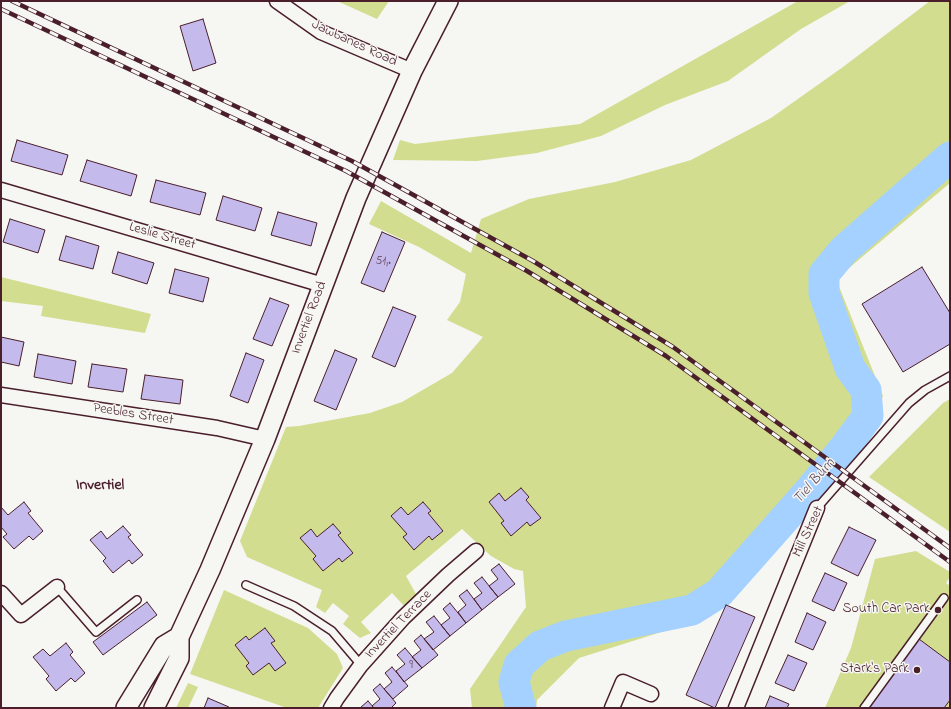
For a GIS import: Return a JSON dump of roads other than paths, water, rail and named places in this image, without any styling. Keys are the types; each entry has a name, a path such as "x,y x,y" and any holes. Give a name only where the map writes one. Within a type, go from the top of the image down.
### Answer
{"main road":[{"name":"Invertiel Road","path":"154,708 179,658 179,637 210,570 265,439 356,198 412,71 448,1"},
{"path":"126,708 164,646 179,637"}],"street":[{"name":"Jawbanes Road","path":"277,1 321,32 412,71"},
{"name":"Leslie Street","path":"1,190 323,285"},
{"name":"Peebles Street","path":"1,395 217,428 265,439"},
{"name":"Mill Street","path":"736,708 817,508"},
{"name":"Invertiel Terrace","path":"331,708 361,665 403,618 448,575 476,551"},
{"path":"1,593 21,615 57,587"},
{"path":"612,708 622,682 651,694"}],"lane":[{"name":"Mill Street","path":"817,508 909,403 925,390 950,376"},
{"path":"246,585 294,606 332,631 361,665"},
{"path":"57,587 96,632 136,600"},
{"path":"864,708 944,598"}],"waterway":[{"name":"Tiel Burn","path":"521,708 514,682 519,665 540,646 566,636 692,610 719,593 811,489 845,447 868,416 866,390 850,368 824,293 824,274 844,250 950,157"}],"railway":[{"path":"12,1 352,161 533,261 673,347 950,548"},
{"path":"1,9 346,171 527,271 666,356 950,562"}],"place":[{"name":"South Car Park","path":"938,610"},
{"name":"Stark's Park","path":"917,670"}],"district":[{"name":"Invertiel","path":"100,486"}]}
